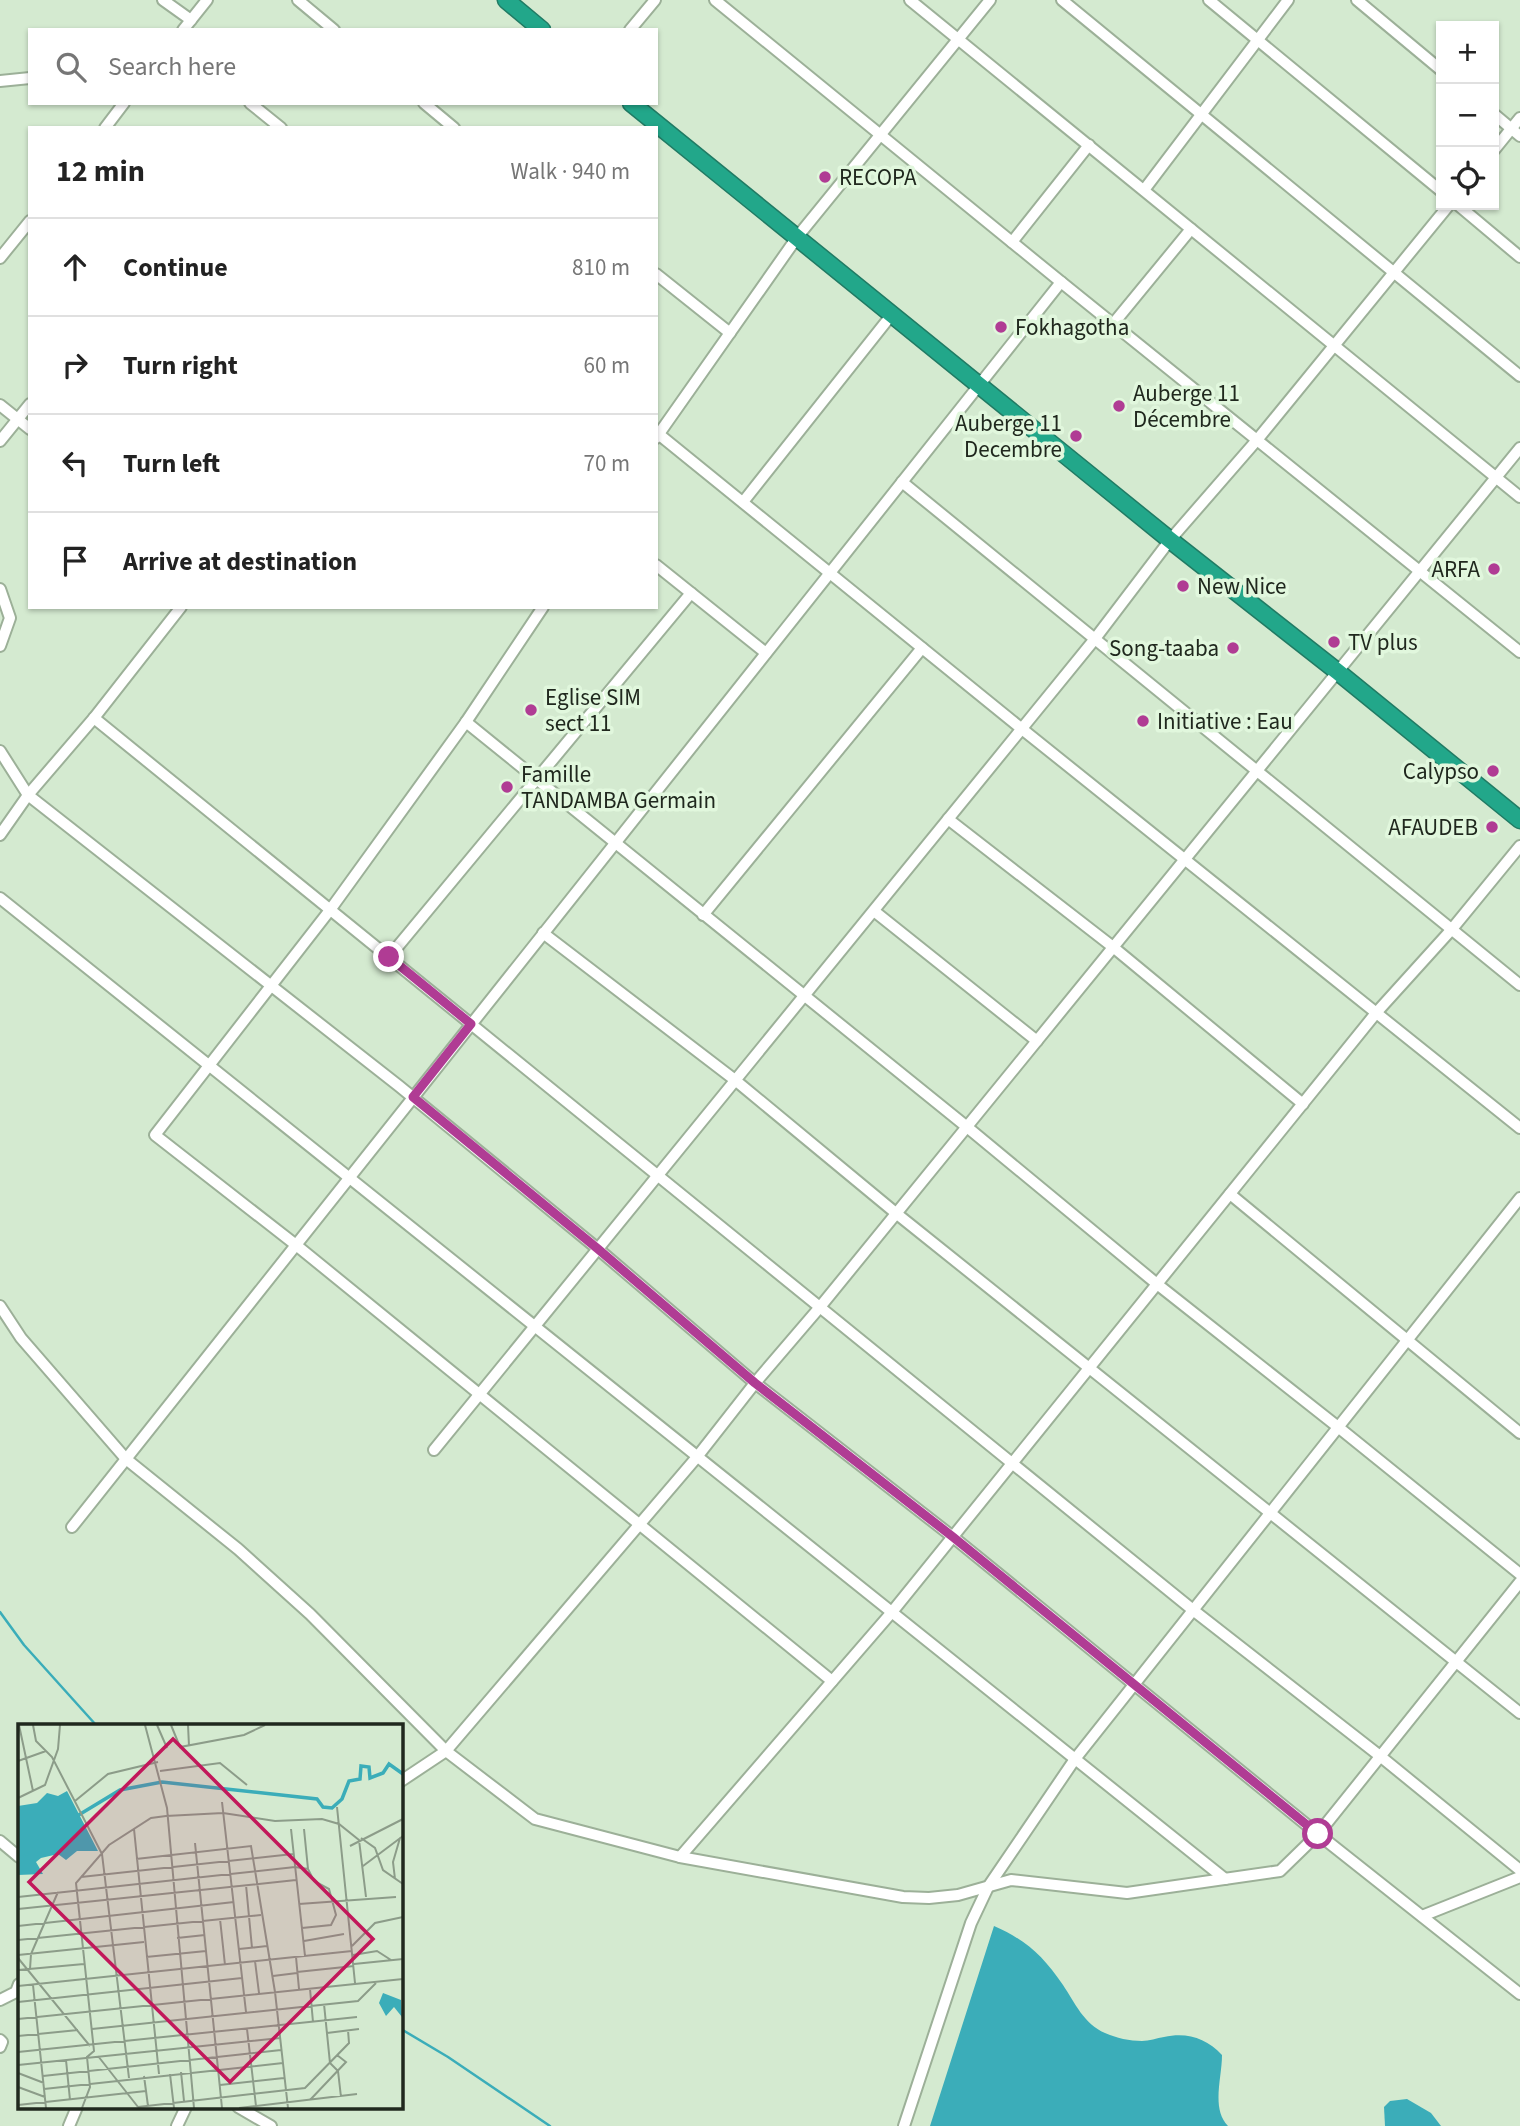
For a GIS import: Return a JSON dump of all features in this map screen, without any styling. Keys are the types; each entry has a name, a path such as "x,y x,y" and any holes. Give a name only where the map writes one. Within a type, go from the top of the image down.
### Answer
{"highway":[{"path":"506,0 540,28"},
{"path":"633,105 656,126"},
{"path":"658,128 798,236 1170,540 1338,671 1520,820"}],"street":[{"path":"163,0 191,20"},
{"path":"185,28 207,0"},
{"path":"298,0 332,28"},
{"path":"632,28 655,0"},
{"path":"715,0 1520,652"},
{"path":"910,0 1520,497"},
{"path":"658,434 798,236 990,0"},
{"path":"1062,0 1520,376"},
{"path":"1209,0 1436,187"},
{"path":"1144,190 1288,0"},
{"path":"1357,0 1436,66"},
{"path":"0,81 28,78"},
{"path":"107,126 122,105"},
{"path":"252,105 279,126"},
{"path":"426,105 452,126"},
{"path":"1499,118 1516,132"},
{"path":"1498,147 1516,132 1520,118"},
{"path":"1012,242 1088,145"},
{"path":"434,1450 1094,640 1170,540 1257,440 1445,210"},
{"path":"1464,210 1520,257"},
{"path":"0,258 28,223"},
{"path":"1113,324 1191,229"},
{"path":"658,276 730,333"},
{"path":"72,1527 1061,282"},
{"path":"743,502 893,313"},
{"path":"0,405 28,428"},
{"path":"0,441 28,407"},
{"path":"658,436 1520,1128"},
{"path":"402,1780 446,1751 697,1457 1520,448"},
{"path":"902,482 1520,985"},
{"path":"658,567 766,653"},
{"path":"0,589 10,618 0,646"},
{"path":"389,957 691,593"},
{"path":"0,835 179,609"},
{"path":"542,609 466,722 330,910 155,1135 296,1245 832,1681"},
{"path":"703,915 922,648"},
{"path":"94,718 1012,1464 1380,1756 1520,1871"},
{"path":"466,722 1157,1284 1520,1574"},
{"path":"0,751 29,796 413,1097 755,1383 953,1537 1318,1834 1520,1994"},
{"path":"948,819 1113,947 1303,1104"},
{"path":"680,1857 892,1612 1376,1013 1452,929 1520,846"},
{"path":"0,898 1226,1879"},
{"path":"874,911 1037,1041"},
{"path":"544,933 735,1080 897,1214 1520,1713"},
{"path":"1230,1194 1520,1433"},
{"path":"904,2126 971,1923 988,1887 1075,1759 1520,1198"},
{"path":"0,1306 21,1338 126,1459 238,1549 310,1614 446,1751 535,1819 680,1857 903,1897 929,1898 958,1895 1012,1880 1127,1893 1280,1871 1318,1834 1520,1582"},
{"path":"0,1841 18,1856"},
{"path":"1422,1916 1520,1877"},
{"path":"0,2000 16,1992 18,1987"},
{"path":"0,2040 0,2047"},
{"path":"69,2126 77,2108"},
{"path":"177,2126 186,2108"},
{"path":"240,2108 271,2126"}],"water":[{"path":"994,1926 1025,1943 1041,1957 1091,2024 1105,2033 1137,2041 1188,2036 1216,2049 1222,2055 1220,2111 1228,2126 930,2126"},
{"path":"1407,2099 1431,2113 1441,2126 1385,2126 1384,2107 1390,2101"}],"waterway":[{"path":"0,1612 24,1645 95,1724"},
{"path":"402,2030 448,2057 550,2126"}],"place":[{"name":"RECOPA","path":"825,177"},
{"name":"Fokhagotha","path":"1001,327"},
{"name":"Auberge 11 Décembre","path":"1119,406"},
{"name":"Auberge 11 Decembre","path":"1076,436"},
{"name":"ARFA","path":"1494,569"},
{"name":"New Nice","path":"1183,586"},
{"name":"TV plus","path":"1334,642"},
{"name":"Song-taaba","path":"1233,648"},
{"name":"Eglise SIM sect 11","path":"531,710"},
{"name":"Initiative : Eau","path":"1143,721"},
{"name":"Calypso","path":"1493,771"},
{"name":"Famille TANDAMBA Germain","path":"507,787"},
{"name":"AFAUDEB","path":"1492,827"}],"route":[{"path":"389,957 471,1024 413,1097 755,1383 953,1537 1318,1834"}]}
